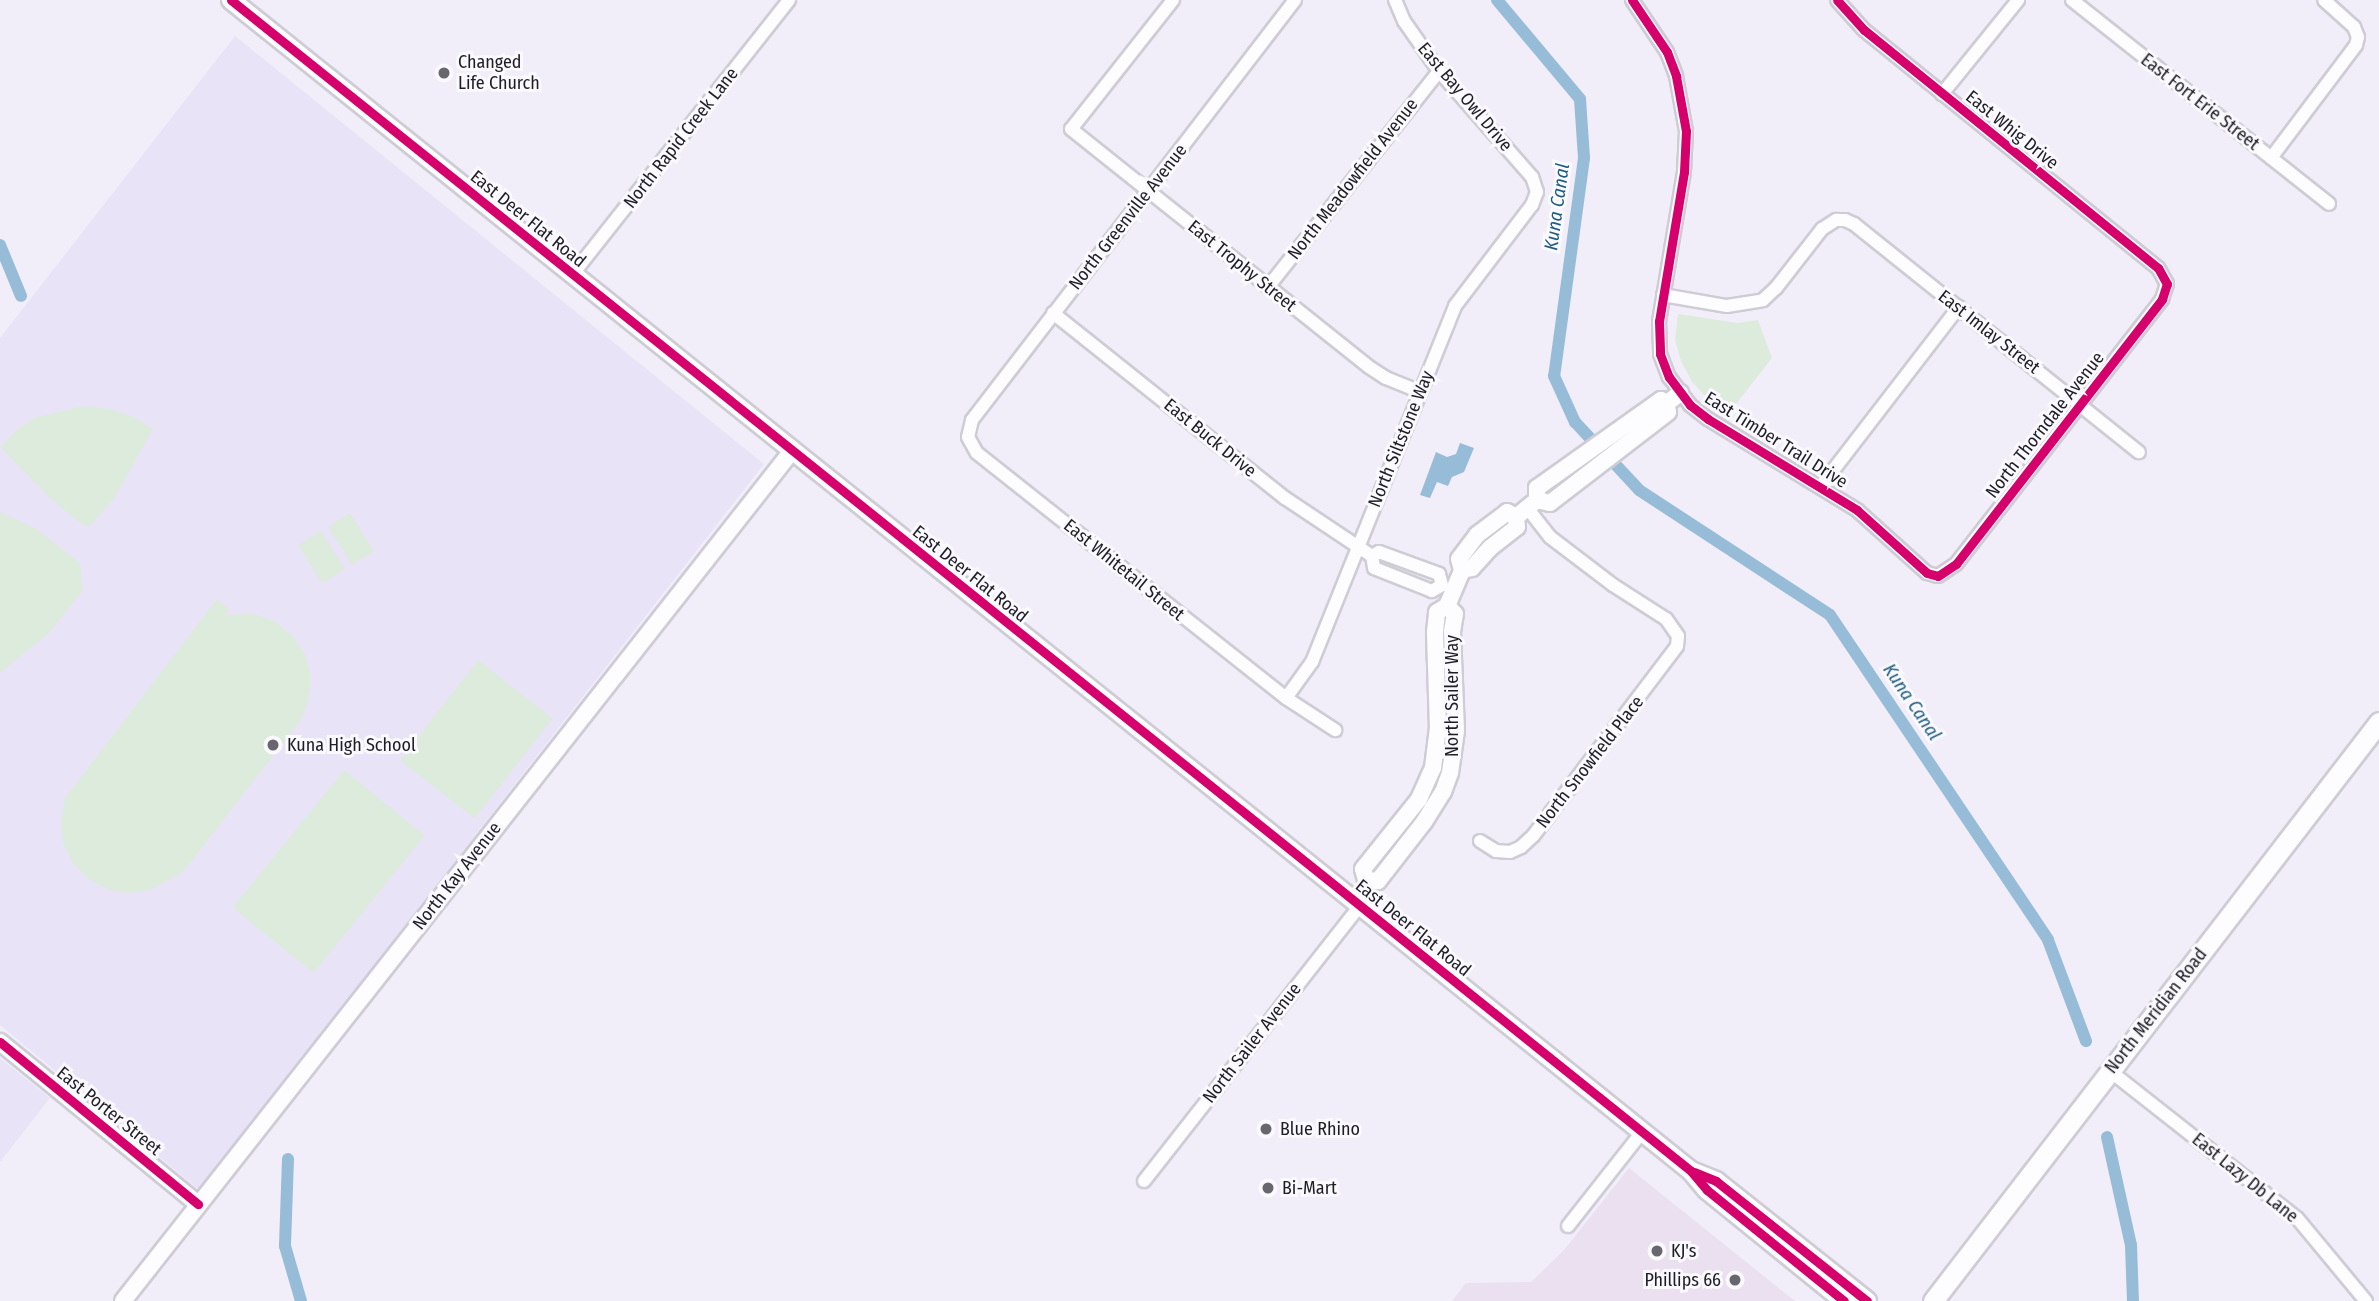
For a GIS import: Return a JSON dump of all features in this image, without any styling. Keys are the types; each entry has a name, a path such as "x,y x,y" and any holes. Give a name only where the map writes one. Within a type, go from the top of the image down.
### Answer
{"main road":[{"name":"East Deer Flat Road","path":"231,0 1691,1171 1707,1190 1844,1301"},
{"name":"North Meridian Road","path":"1933,1301 2379,723"},
{"name":"East Deer Flat Road","path":"1691,1171 1716,1181 1867,1301"}],"street":[{"name":"North Rapid Creek Lane","path":"572,275 789,0"},
{"name":"East Trophy Street","path":"1173,0 1072,129 1377,373 1420,392"},
{"name":"North Greenville Avenue","path":"968,437 972,420 1296,0"},
{"name":"East Bay Owl Drive","path":"1395,0 1404,21 1439,71 1532,177 1537,192"},
{"name":"East Timber Trail Drive","path":"1632,0 1667,52 1684,108 1684,172 1658,321 1660,354 1680,393 1708,419 1821,486 1883,531 1927,573 1938,576"},
{"name":"East Whig Drive","path":"1837,0 1864,30 2158,268 2166,284"},
{"path":"1942,94 2018,0"},
{"name":"East Fort Erie Street","path":"2072,0 2329,204"},
{"path":"2271,158 2352,53 2358,37 2348,20 2324,0"},
{"name":"North Meadowfield Avenue","path":"1268,287 1439,71"},
{"name":"North Siltstone Way","path":"1286,698 1312,662 1455,306 1532,205 1537,192"},
{"name":"East Imlay Street","path":"1663,295 1727,306 1763,300 1776,288 1822,229 1836,220 1854,224 2139,452"},
{"name":"North Thorndale Avenue","path":"1938,576 1956,564 2081,404 2162,299 2166,284"},
{"path":"1821,486 1959,307"},
{"name":"East Buck Drive","path":"1053,313 1285,498 1372,556 1379,552 1439,574 1448,594"},
{"path":"1448,594 1462,570 1472,568 1490,548 1517,527 1527,508 1550,503 1668,412 1666,404 1680,393"},
{"name":"East Whitetail Street","path":"968,437 977,453 1286,698 1335,730"},
{"name":"North Kay Avenue","path":"122,1301 792,451"},
{"name":"North Snowfield Place","path":"1480,841 1496,851 1510,852 1521,847 1533,836 1674,654 1678,636 1667,619 1613,585 1550,537 1527,508"},
{"name":"North Sailer Way","path":"1355,903 1366,880 1378,880 1424,822 1443,792 1450,773 1456,731 1452,632 1455,614 1448,594"},
{"name":"North Sailer Avenue","path":"1144,1181 1355,903"},
{"name":"East Porter Street","path":"0,1042 198,1204"},
{"name":"East Lazy Db Lane","path":"2110,1071 2297,1217 2366,1301"},
{"path":"1568,1226 1642,1132"}],"shaded area":[{"name":"Kuna High School","path":"235,36 764,464 199,1190 0,1025 0,338"},
{"path":"0,1058 50,1098 0,1162"},
{"path":"1629,1168 1795,1301 1452,1301 1466,1283 1531,1282 1564,1250"}],"green space":[{"path":"1678,314 1738,323 1758,320 1772,358 1729,413 1709,400 1692,382 1681,361 1675,340"},
{"path":"83,406 110,409 134,417 153,429 115,497 90,526 83,525 53,501 0,447 19,428 37,417"},
{"path":"0,512 35,528 80,563 83,590 50,632 0,673"},
{"path":"350,513 374,551 352,565 328,527"},
{"path":"321,531 345,569 322,583 298,545"},
{"path":"217,599 229,609 225,615 251,613 274,621 293,636 306,656 311,679 308,703 300,721 183,872 150,890 128,893 107,889 87,878 72,862 63,842 61,820 65,798"},
{"path":"478,660 553,718 475,819 400,760"},
{"path":"344,770 425,835 313,973 233,908"}],"water":[{"path":"1460,443 1474,448 1464,472 1452,477 1448,486 1437,482 1430,498 1420,495 1436,452 1447,457 1456,454"}],"waterway":[{"name":"Kuna Canal","path":"1497,0 1580,99 1584,158 1554,376 1575,422 1590,438"},
{"path":"0,245 21,296"},
{"name":"Kuna Canal","path":"1615,464 1639,490 1830,615 2048,940 2086,1041"},
{"name":"Kuna Canal","path":"2107,1137 2131,1245 2133,1301"},
{"path":"288,1159 285,1246 301,1301"}],"cycle path":[{"path":"231,0 1691,1171 1707,1190 1844,1301"},
{"path":"1632,0 1667,52 1676,76 1686,131 1684,172 1659,321 1660,354 1669,377 1690,405 1708,419 1857,510 1927,573 1938,576 1956,564 2162,299 2167,284 2158,268 1864,30 1837,0"},
{"path":"0,1042 198,1204"},
{"path":"1694,1172 1716,1181 1867,1301"}],"place":[{"name":"Changed Life Church","path":"444,73"},
{"name":"Kuna High School","path":"273,745"},
{"name":"Blue Rhino","path":"1266,1129"},
{"name":"Bi-Mart","path":"1268,1188"},
{"name":"KJ's","path":"1657,1251"},
{"name":"Phillips 66","path":"1735,1280"}]}
